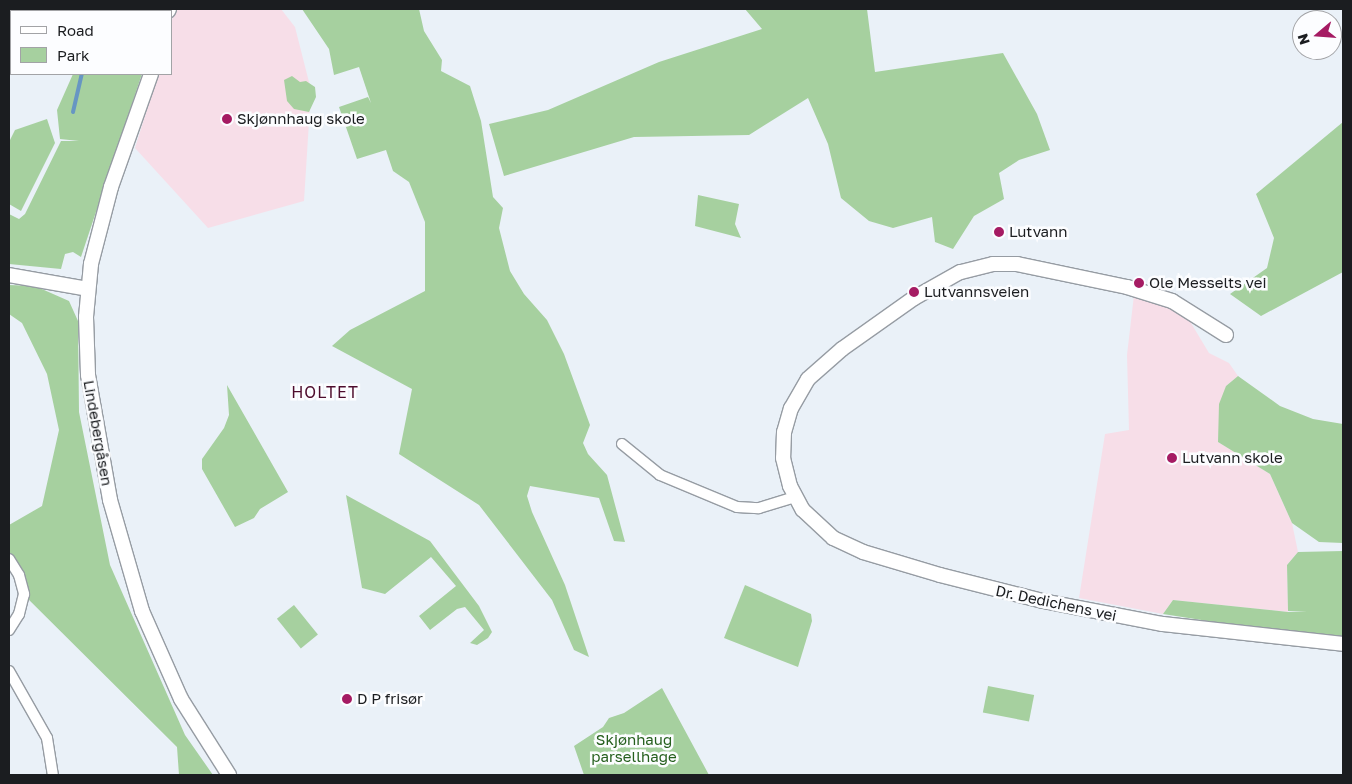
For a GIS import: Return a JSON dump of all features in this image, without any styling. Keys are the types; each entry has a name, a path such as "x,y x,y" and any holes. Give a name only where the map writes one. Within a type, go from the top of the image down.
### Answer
{"street":[{"name":"Lindebergåsen","path":"151,75 101,220 88,288 88,375 110,500 142,611 181,699 215,756 229,775"},
{"path":"622,444 660,475 737,507 759,508 795,497 784,458 784,432 791,408 808,380 842,349 914,298 960,272 985,265 1017,264 1135,289 1172,301 1226,334"},
{"path":"9,275 88,288"},
{"name":"Dr. Dedichens vei","path":"795,497 819,528 848,546 955,579 1043,601 1154,623 1258,637 1343,644"},
{"path":"9,559 19,575 24,594 19,614 9,630"},
{"path":"9,671 47,738 54,775"}],"shaded area":[{"name":"Skjønnhaug skole","path":"175,9 281,9 295,27 311,90 304,201 208,228 135,148 158,75 172,75 172,20"},
{"name":"Lutvann skole","path":"1134,295 1163,302 1188,318 1209,353 1229,363 1238,376 1226,386 1218,442 1270,474 1292,523 1298,552 1287,565 1288,612 1173,600 1163,614 1079,598 1105,434 1129,430 1127,355"}],"green space":[{"path":"39,9 161,9 160,10"},
{"path":"302,9 419,9 424,31 442,60 441,71 470,86 481,121 493,197 503,208 499,228 510,271 524,294 547,320 564,354 590,425 583,443 588,454 607,475 625,542 614,541 599,498 530,486 527,496 532,512 565,585 589,657 574,650 552,600 479,505 399,454 412,389 332,346 350,330 425,291 425,222 409,182 393,171 386,150 357,159 339,107 368,97 371,103 359,67 334,75 329,49"},
{"path":"745,9 867,9 875,72 1003,53 1037,114 1050,150 1019,160 999,173 1004,199 974,216 953,249 935,242 932,217 893,228 869,221 841,198 828,144 808,98 749,135 634,137 504,176 489,124 548,110 659,62 762,29"},
{"path":"73,75 142,75 81,257 73,252 65,254 61,269 9,264 9,214 19,219 25,214 61,141 79,141 60,139 57,110"},
{"path":"292,76 300,82 306,81 315,87 316,97 309,112 294,109 287,101 284,80"},
{"path":"47,119 55,143 21,211 9,204 9,142 15,130"},
{"path":"1343,122 1343,272 1261,316 1230,294 1267,268 1274,238 1256,194"},
{"path":"698,195 739,204 735,224 741,238 695,226"},
{"path":"9,285 35,286 69,301 78,321 79,412 110,565 185,735 213,775 179,775 177,747 17,588 9,558 9,525 42,506 59,430 47,374 22,323 9,314"},
{"path":"1238,376 1280,406 1313,419 1343,424 1343,543 1319,542 1292,523 1270,474 1218,442 1219,404 1226,386"},
{"path":"227,385 288,492 260,509 254,518 235,527 202,469 202,459 224,428 229,415"},
{"path":"346,495 430,541 479,606 492,632 488,638 477,645 470,643 484,630 465,607 457,609 430,630 419,616 456,586 431,557 385,594 362,588"},
{"path":"1343,551 1343,638 1316,638 1163,614 1173,600 1288,612 1307,611 1288,611 1287,565 1298,552"},
{"path":"745,585 811,614 812,621 798,667 724,638"},
{"path":"294,605 318,635 301,648 277,619"},
{"path":"988,686 1034,695 1029,721 983,713"},
{"name":"Skjønhaug parsellhage","path":"662,688 709,775 584,775 574,746 603,727 609,718 624,713"}],"waterway":[{"path":"73,112 82,75"}],"place":[{"name":"Skjønnhaug skole","path":"227,119"},
{"name":"Lutvann","path":"999,232"},
{"name":"Ole Messelts vei","path":"1139,283"},
{"name":"Lutvannsveien","path":"914,292"},
{"name":"Lutvann skole","path":"1172,458"},
{"name":"D P frisør","path":"347,699"}],"district":[{"name":"HOLTET","path":"325,392"}]}
